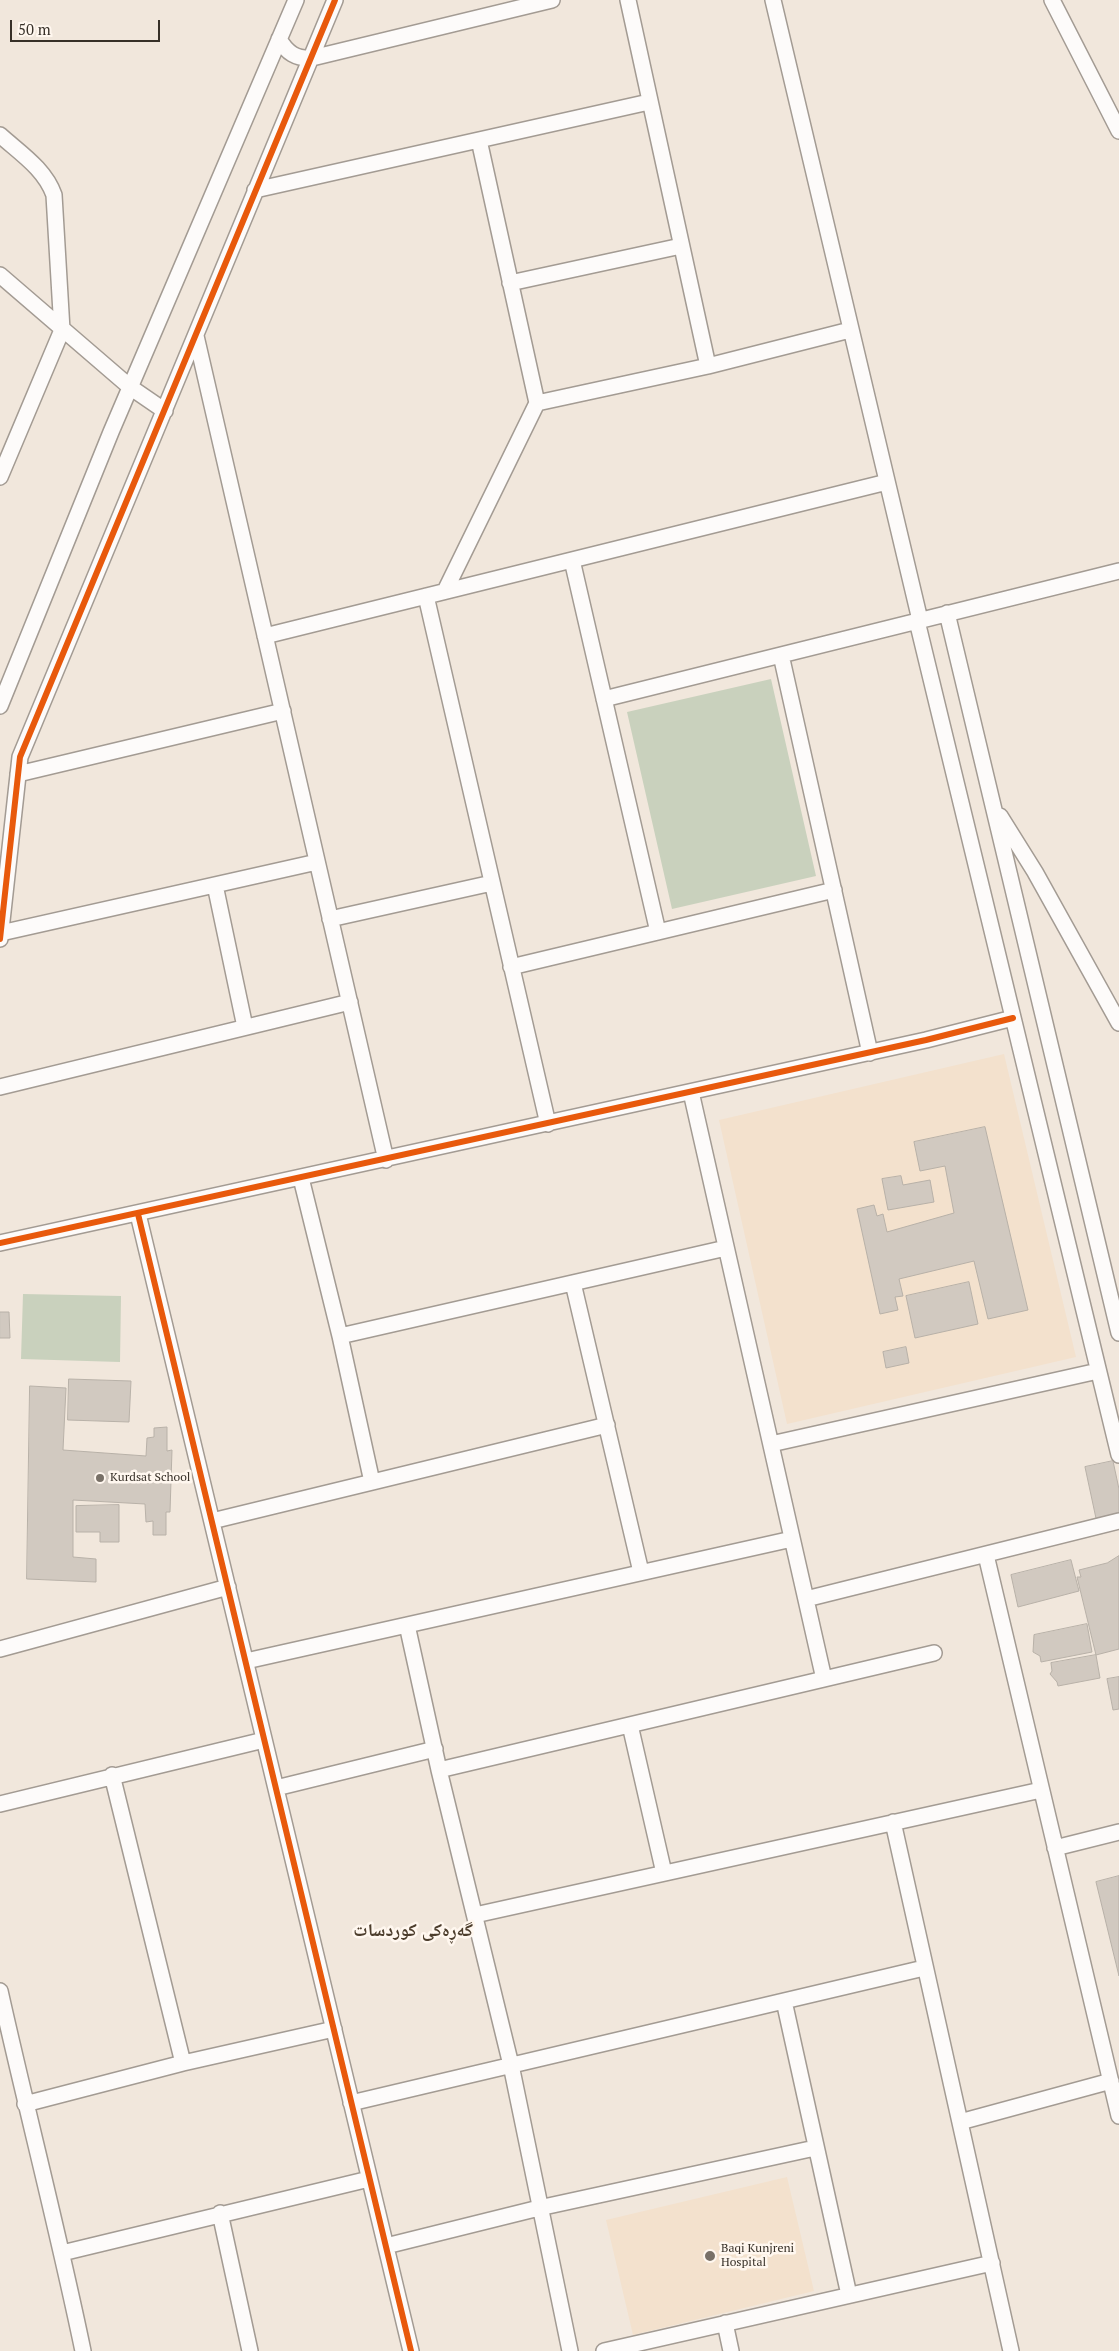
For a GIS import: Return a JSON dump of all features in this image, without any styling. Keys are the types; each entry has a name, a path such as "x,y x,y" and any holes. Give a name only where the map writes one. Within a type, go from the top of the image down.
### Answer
{"street":[{"path":"0,706 130,387 296,0"},
{"path":"0,939 20,757 335,0"},
{"path":"279,39 289,52 295,56 312,58 552,0"},
{"path":"628,0 708,366"},
{"path":"772,0 1013,1018 1119,1455"},
{"path":"1052,0 1119,131"},
{"path":"255,190 649,102"},
{"path":"0,135 40,170 49,181 54,195 62,330 0,477"},
{"path":"445,591 537,403 479,140"},
{"path":"510,283 682,246"},
{"path":"0,275 130,387 165,411"},
{"path":"537,403 708,366 850,330"},
{"path":"196,336 386,1160"},
{"path":"265,636 887,482"},
{"path":"572,560 658,932"},
{"path":"604,699 1119,571"},
{"path":"426,596 548,1124"},
{"path":"947,613 1119,1333"},
{"path":"781,655 870,1052"},
{"path":"18,774 283,711"},
{"path":"992,805 1035,872 1119,1023"},
{"path":"1,934 317,862"},
{"path":"330,920 492,883"},
{"path":"215,885 245,1028"},
{"path":"512,967 834,890"},
{"path":"0,1087 350,1002"},
{"path":"0,1243 386,1160 870,1052 1013,1018"},
{"path":"691,1092 824,1679"},
{"path":"301,1178 340,1336 372,1482"},
{"path":"138,1214 411,2351"},
{"path":"340,1336 726,1248"},
{"path":"573,1283 641,1572"},
{"path":"771,1444 1098,1371"},
{"path":"212,1521 606,1425"},
{"path":"806,1599 1119,1521"},
{"path":"246,1662 792,1539"},
{"path":"986,1555 1119,2116"},
{"path":"0,1649 228,1587"},
{"path":"407,1625 511,2065 570,2351"},
{"path":"440,1770 934,1653"},
{"path":"630,1725 664,1873"},
{"path":"0,1804 112,1775 264,1740"},
{"path":"276,1788 435,1749"},
{"path":"112,1775 183,2062"},
{"path":"475,1915 1041,1790"},
{"path":"893,1822 924,1968 1011,2351"},
{"path":"1055,1848 1119,1832"},
{"path":"351,2103 924,1968"},
{"path":"0,1991 25,2104 62,2253 83,2351"},
{"path":"784,2001 849,2295"},
{"path":"25,2104 183,2062 334,2029"},
{"path":"960,2122 1111,2082"},
{"path":"386,2246 540,2208 815,2148"},
{"path":"62,2253 220,2213 370,2179"},
{"path":"220,2213 250,2351"},
{"path":"604,2351 992,2263"},
{"path":"725,2323 731,2351"}],"shaded area":[{"path":"1004,1054 1076,1357 787,1424 719,1120"},
{"name":"Baqi Kunjreni Hospital","path":"787,2177 814,2291 633,2335 606,2220"}],"green space":[{"path":"771,679 816,876 672,909 627,712"},
{"path":"23,1294 121,1296 120,1362 21,1359"}],"building":[{"path":"985,1127 1028,1310 988,1319 974,1261 899,1279 903,1296 895,1297 898,1310 880,1314 857,1209 874,1205 877,1216 883,1214 887,1232 954,1213 945,1166 920,1171 914,1142"},
{"path":"901,1176 903,1185 930,1180 934,1202 888,1210 882,1179"},
{"path":"969,1282 978,1324 915,1338 906,1296"},
{"path":"0,1312 9,1312 10,1338 0,1338"},
{"path":"906,1347 909,1363 886,1368 883,1352"},
{"path":"69,1379 131,1381 129,1422 68,1420"},
{"name":"Kurdsat School","path":"30,1386 66,1388 63,1450 146,1456 147,1438 154,1437 154,1428 167,1427 167,1451 172,1450 170,1512 166,1512 166,1535 153,1535 153,1521 146,1522 145,1504 73,1500 73,1557 96,1559 96,1582 27,1579"},
{"path":"1113,1461 1119,1489 1119,1519 1097,1523 1085,1467"},
{"path":"119,1505 119,1542 100,1542 100,1532 76,1532 76,1506"},
{"path":"1119,1556 1119,1649 1096,1655 1077,1577 1081,1577 1079,1570 1107,1563"},
{"path":"1071,1560 1079,1591 1018,1607 1011,1575"},
{"path":"1087,1624 1092,1652 1041,1662 1040,1656 1033,1652 1034,1635"},
{"path":"1096,1655 1100,1678 1058,1686 1050,1674 1052,1671 1051,1663"},
{"path":"1119,1677 1119,1709 1113,1710 1107,1679"},
{"path":"1119,1876 1119,1976 1096,1882"}],"cycle path":[{"path":"0,939 20,757 335,0"},
{"path":"0,1243 926,1040 1013,1018"},
{"path":"138,1214 411,2351"}],"place":[{"name":"Kurdsat School","path":"100,1478"},
{"name":"Baqi Kunjreni Hospital","path":"710,2256"}],"district":[{"name":"گەڕەکی کوردسات","path":"413,1931"}]}
